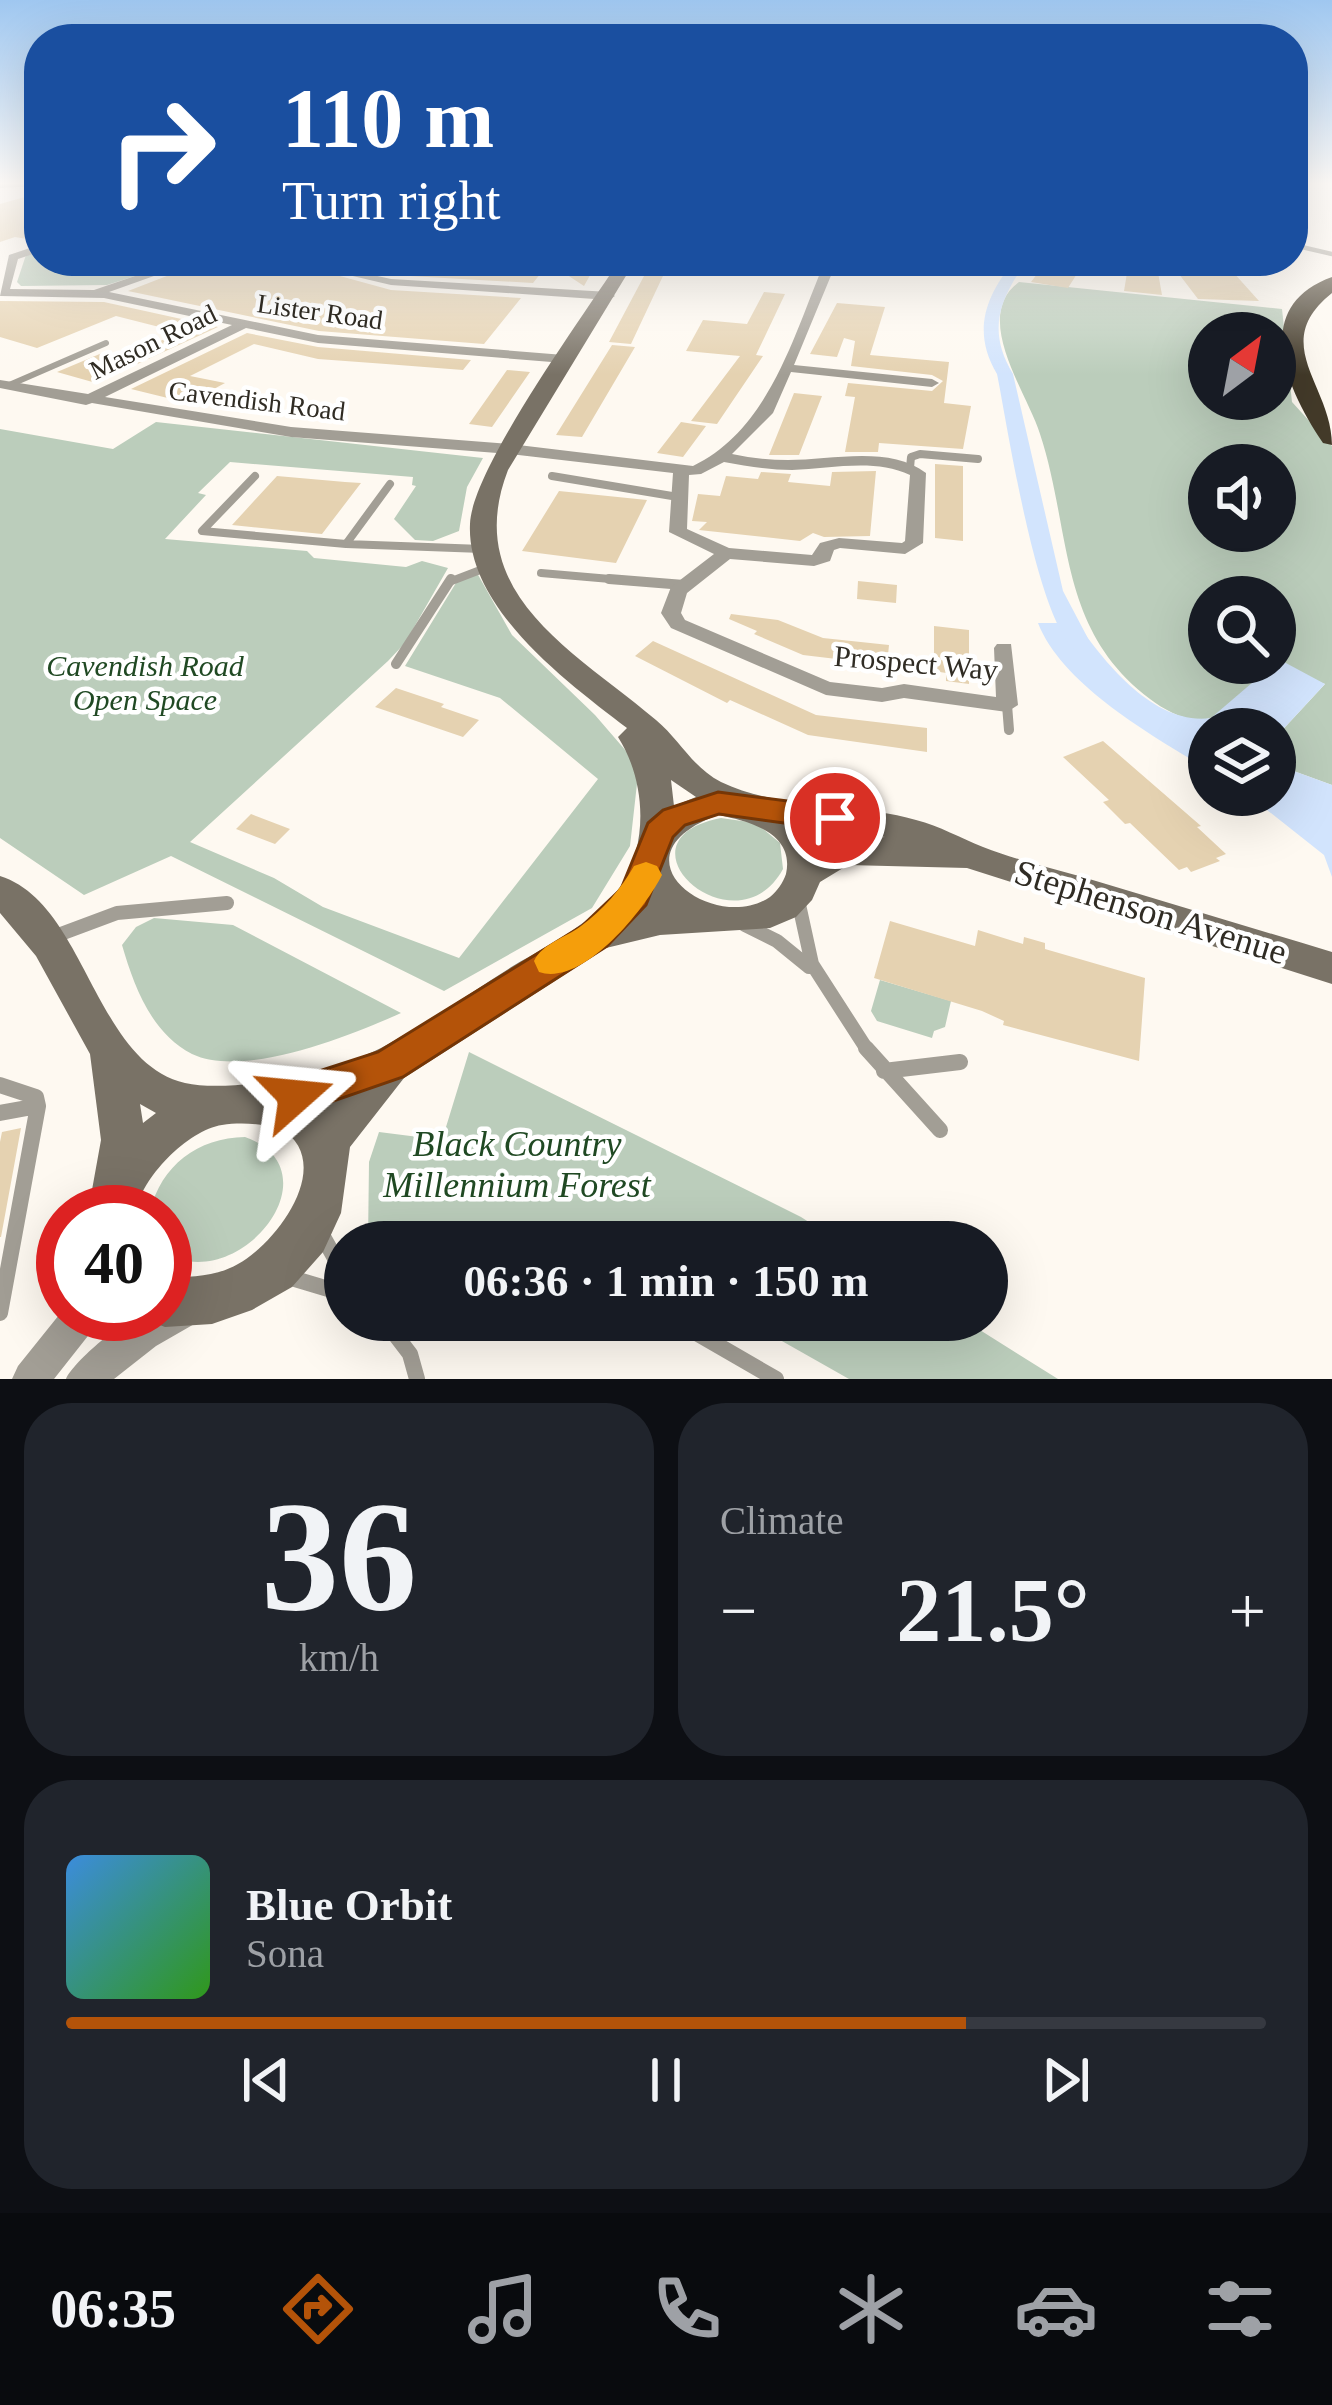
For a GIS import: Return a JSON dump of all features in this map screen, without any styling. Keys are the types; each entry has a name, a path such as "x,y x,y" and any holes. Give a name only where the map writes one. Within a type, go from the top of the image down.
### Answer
{"highway":[{"path":"1328,291 1302,307 1292,334 1306,394 1332,437"}],"street":[{"path":"2,292 6,256"},
{"path":"94,292 144,276"},
{"path":"364,276 391,282 608,296"},
{"path":"488,558 485,499 564,359 619,276"},
{"path":"720,457 787,465 867,456 910,467 918,473 914,543 905,549 838,543 814,561 726,553 678,532 681,472 703,469 720,457 768,410 825,276"},
{"name":"Lister Road","path":"2,292 94,292 241,326 371,345 564,359"},
{"name":"Mason Road","path":"86,401 241,326"},
{"path":"787,368 932,383"},
{"name":"Cavendish Road","path":"4,385 291,432 510,449 681,472"},
{"path":"684,585 726,553"},
{"name":"Stephenson Avenue","path":"488,558 524,619 626,716 644,726 687,776 751,807 941,838 970,856 1315,962"},
{"name":"Prospect Way","path":"684,585 670,613 678,624 826,688 1007,705 1004,648"},
{"name":"Stephenson Avenue","path":"626,716 659,787 651,856"},
{"path":"124,1185 139,1156 196,1112 245,1103 403,1056 594,936 634,896 659,832 674,818 718,803 751,807 797,835 806,853 803,882 782,907 760,917 659,920 594,936"},
{"name":"Stephenson Avenue","path":"803,882 823,859 857,848 970,856"},
{"path":"651,856 663,892 719,918"},
{"path":"0,890 46,939 110,1055 123,1140 117,1185"},
{"path":"110,1055 169,1099 188,1106 245,1103 303,1118 317,1137 324,1186"},
{"path":"192,1301 232,1295 268,1275 298,1246 324,1186 328,1145 403,1056"},
{"path":"31,1379 61,1341"},
{"path":"85,1379 133,1341"}],"lane":[{"path":"4,385 106,344"},
{"path":"910,467 911,458 920,454 978,459"},
{"path":"254,476 202,531 488,558"},
{"path":"552,476 678,497"},
{"path":"346,544 390,484"},
{"path":"396,664 452,577 488,558"},
{"path":"541,573 684,585"},
{"path":"1007,705 1009,730"},
{"path":"803,882 799,928 812,969 884,1071 940,1130"},
{"path":"46,939 117,913 227,903"},
{"path":"719,918 764,933 812,969"},
{"path":"884,1071 960,1062"},
{"path":"0,1085 36,1097 38,1106 0,1313"},
{"path":"0,1113 38,1106"},
{"path":"324,1186 324,1242"},
{"path":"268,1275 324,1289"},
{"path":"401,1341 417,1379"},
{"path":"710,1341 776,1379"}],"green space":[{"path":"24,261 24,276 135,276 107,285 21,286 17,282"},
{"path":"1019,282 1282,309 1188,312 1188,420 1296,420 1296,406 1332,446 1332,785 1296,772 1296,715 1325,684 1296,673 1296,576 1188,576 1188,684 1252,684 1226,708 1188,708 1188,718 1170,712 1120,671 1098,642 1072,577 1050,470 1007,355 1000,315 1006,297"},
{"name":"Cavendish Road Open Space","path":"156,422 483,458 467,487 459,531 433,541 415,540 394,519 416,486 413,477 230,462 198,493 206,495 165,539 307,551 314,558 406,567 422,561 448,568 405,643 190,842 274,878 323,907 459,958 598,779 500,698 405,666 459,578 477,573 512,635 595,715 639,766 630,846 592,908 444,991 171,856 84,895 0,838 0,429 113,449"},
{"path":"721,818 756,823 780,843 783,869 762,892 737,900 713,896 692,884 678,866 676,847 689,830"},
{"path":"154,918 233,925 401,1013 327,1042 268,1058 214,1060 192,1054 155,1021 122,945 136,927"},
{"path":"880,980 951,1001 945,1027 934,1031 932,1038 877,1021 871,1011"},
{"name":"Black Country Millennium Forest","path":"469,1052 807,1221 368,1221 369,1162 379,1132 442,1140"},
{"path":"245,1137 272,1154 283,1176 281,1200 268,1224 248,1244 222,1258 194,1262 192,1185 161,1185 184,1157"},
{"path":"782,1341 997,1341 1058,1379 849,1379"}],"water":[{"path":"1038,623 1077,623 1134,688 1151,702 1188,717 1188,757 1088,688 1050,646"},
{"path":"1296,668 1325,684 1296,715 1296,708 1223,708 1251,684 1296,684"},
{"path":"1296,772 1332,785 1332,877 1324,855 1275,816 1296,816"}],"building":[{"path":"167,276 340,276 391,290 521,298 484,344 319,331 128,291"},
{"path":"410,276 539,276 533,283"},
{"path":"569,276 590,276 584,286"},
{"path":"644,276 663,276 631,344 609,342"},
{"path":"1036,276 1076,276 1068,288 1031,282"},
{"path":"1126,276 1159,276 1162,295 1124,291"},
{"path":"1180,276 1237,276 1259,301 1198,299"},
{"path":"764,292 785,294 756,355 763,356 717,424 691,421 740,356 686,351 703,320 747,324"},
{"path":"0,301 104,302 218,327 96,383 57,372 102,353 123,359 179,332 116,316 37,348 0,337"},
{"path":"837,303 885,307 870,355 949,362 944,403 971,406 963,449 879,443 878,452 845,452 855,397 845,396 848,383 932,391 943,381 932,375 851,366 855,341 844,338 837,357 810,354"},
{"path":"247,333 318,347 471,360 463,370 318,359 254,344 190,376 225,383 188,403 131,389"},
{"path":"612,345 635,347 582,437 556,435"},
{"path":"507,370 530,372 492,427 469,424"},
{"path":"794,393 822,396 799,455 769,455"},
{"path":"681,422 706,426 683,457 657,453"},
{"path":"935,464 963,466 963,541 935,538"},
{"path":"876,471 870,536 813,533 800,541 699,530 707,522 692,521 698,494 720,496 726,476 758,479 761,472 791,474 788,482 830,486 832,472"},
{"path":"277,476 361,483 322,534 232,525"},
{"path":"559,491 647,500 616,563 522,551"},
{"path":"858,581 897,585 896,603 857,599"},
{"path":"731,614 778,620 823,638 889,645 887,665 803,655 754,634 757,631 729,619"},
{"path":"934,626 969,630 969,684 946,681 946,673 934,671"},
{"path":"653,641 816,715 927,728 927,752 808,735 730,700 727,703 635,656"},
{"path":"396,688 479,720 463,737 375,707"},
{"path":"1103,741 1201,826 1197,827 1226,854 1191,872 1187,867 1179,870 1130,823 1125,824 1103,802 1109,800 1063,757"},
{"path":"251,814 290,829 275,844 236,829"},
{"path":"890,921 975,946 978,930 1023,944 1024,937 1045,943 1045,949 1145,978 1139,1061 1003,1025 1004,1021 982,1011 874,978"},
{"path":"21,1128 0,1237 0,1142 2,1132"}],"waterway":[{"path":"1010,276 990,315 991,344 1005,374 1052,591 1081,646"}],"slow traffic":[{"path":"552,961 594,936 634,896 646,875"}],"route":[{"path":"296,1096 389,1065 594,936 634,896 659,832 674,818 718,803 835,818"}]}
